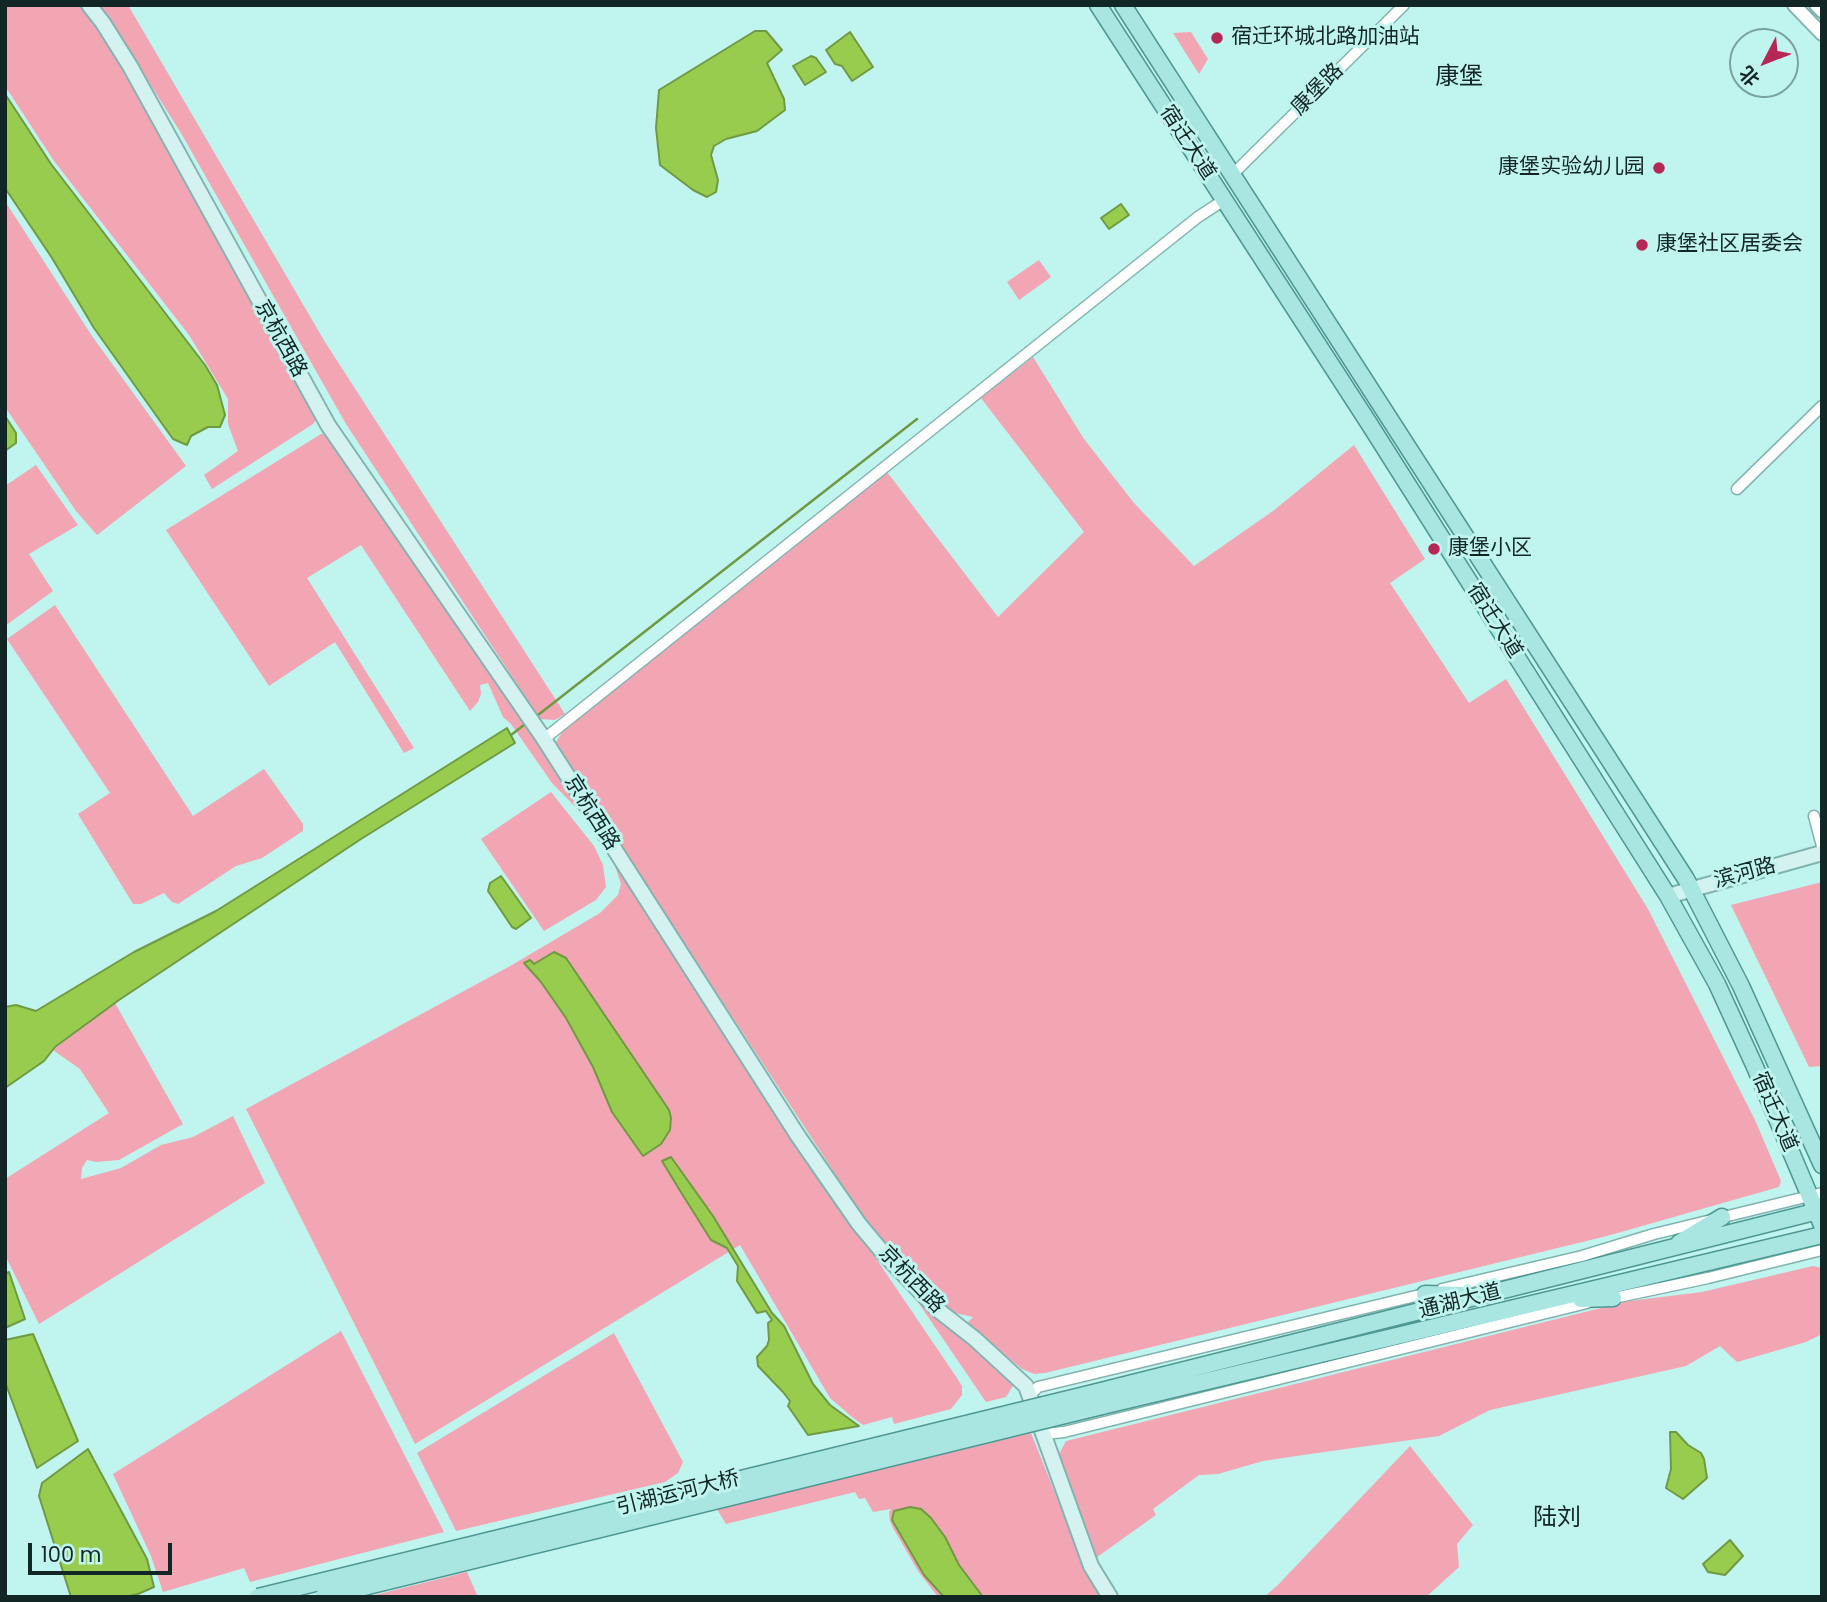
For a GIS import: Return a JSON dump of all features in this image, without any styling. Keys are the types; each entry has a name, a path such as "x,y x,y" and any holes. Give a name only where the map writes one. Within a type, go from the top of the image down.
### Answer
{"main road":[{"name":"京杭西路","path":"89,5 130,66 328,425 544,739 798,1136 859,1224 918,1290 1005,1366 1031,1394 1091,1566 1111,1597"},
{"name":"宿迁大道","path":"1098,5 1668,896 1717,984 1818,1207"},
{"name":"宿迁大道","path":"1123,5 1691,888 1741,986 1822,1166"},
{"name":"滨河路","path":"1668,896 1822,853"},
{"name":"通湖大道","path":"1100,1399 1487,1295 1744,1231 1818,1207"},
{"path":"1668,1250 1722,1217"},
{"path":"1744,1231 1754,1243 1749,1252"},
{"name":"通湖大道","path":"1100,1399 1554,1299 1822,1235"},
{"path":"1425,1294 1487,1295"},
{"path":"1554,1299 1613,1298"},
{"name":"引湖运河大桥","path":"258,1597 1100,1399"},
{"name":"引湖运河大桥","path":"323,1597 1100,1399"}],"street":[{"name":"康堡路","path":"1232,175 1404,5"},
{"path":"1794,5 1822,34"},
{"path":"1816,5 1822,11"},
{"path":"544,739 1198,217 1224,200"},
{"path":"1737,489 1822,406"},
{"path":"1814,816 1822,846"},
{"path":"1031,1394 1038,1387 1582,1256 1722,1217 1818,1207"},
{"path":"1044,1434 1065,1433 1613,1298 1822,1250"}],"shaded area":[{"path":"5,5 83,5 108,37 315,415 313,424 212,489 204,475 238,451 228,424 228,399 189,335 54,161 5,86"},
{"path":"100,5 128,5 325,342 565,714 555,720 540,719 346,424 181,133"},
{"path":"755,31 766,31 782,50 767,63 784,99 785,110 757,131 726,139 714,146 711,155 718,180 716,192 707,197 660,165 656,128 659,90"},
{"path":"850,32 873,67 852,81 842,66 835,64 826,50"},
{"path":"1191,32 1208,59 1199,74 1173,33"},
{"path":"811,56 816,58 826,72 805,85 793,66"},
{"path":"5,94 51,164 205,365 217,385 225,415 220,427 208,427 191,436 187,445 173,439 94,328 52,258 5,188"},
{"path":"5,201 92,336 186,466 97,535 76,511 5,407"},
{"path":"1121,204 1129,215 1109,229 1101,218"},
{"path":"1039,260 1051,277 1019,300 1007,282"},
{"path":"1033,357 1084,439 1134,503 1194,566 1273,511 1354,445 1425,559 1390,583 1469,703 1506,679 1648,909 1755,1120 1781,1181 1779,1187 1607,1236 1034,1374 1022,1369 975,1330 968,1322 973,1317 946,1308 868,1224 559,752 556,742 563,731 887,472 998,617 1084,532 981,398"},
{"path":"5,416 16,433 16,443 5,451"},
{"path":"327,433 511,699 593,825 552,783 511,724 503,717 488,683 480,685 478,702 470,711 361,545 307,578 414,748 404,753 335,642 269,686 166,530 321,434"},
{"path":"36,465 78,525 29,554 53,591 5,626 5,486"},
{"path":"55,605 193,816 264,769 303,824 303,831 262,858 236,866 178,904 172,902 164,893 141,904 133,904 78,814 110,793 7,639"},
{"path":"507,728 515,743 361,839 119,1000 55,1047 44,1061 5,1088 5,1007 16,1005 36,1011 134,952 216,911"},
{"path":"551,792 594,846 603,865 606,887 596,900 544,931 481,839"},
{"path":"611,854 825,1183 962,1386 962,1395 951,1409 894,1424 892,1417 863,1425 852,1417 830,1398 740,1245 415,1444 246,1109 512,965 600,913 618,895 621,884"},
{"path":"501,876 531,918 516,929 488,891 490,883"},
{"path":"1822,882 1822,1066 1809,1067 1731,905"},
{"path":"554,952 566,958 669,1110 670,1130 661,1144 643,1156 612,1112 593,1067 566,1018 524,963 530,960 534,964"},
{"path":"115,1003 183,1124 119,1160 87,1160 82,1168 81,1179 121,1168 161,1145 193,1137 233,1116 265,1183 39,1324 5,1255 5,1179 109,1113 80,1069 53,1050"},
{"path":"671,1157 713,1216 772,1313 784,1326 813,1384 830,1405 859,1426 808,1435 788,1406 790,1401 758,1366 757,1357 767,1346 768,1323 772,1320 766,1311 757,1313 737,1281 738,1266 727,1248 711,1240 679,1189 662,1161"},
{"path":"1813,1266 1822,1268 1822,1334 1806,1342 1737,1362 1720,1346 1686,1366 1490,1410 1439,1436 1263,1461 1218,1474 1199,1475 1153,1509 1156,1515 1093,1560 1057,1458 1066,1441 1629,1301 1702,1292"},
{"path":"9,1272 25,1319 5,1328 5,1274"},
{"path":"909,1289 1014,1384 1006,1397 986,1402"},
{"path":"341,1331 444,1532 250,1582 244,1568 163,1592 151,1556 113,1474"},
{"path":"614,1333 683,1462 678,1473 665,1482 456,1531 417,1453"},
{"path":"33,1334 78,1441 37,1468 5,1382 5,1340"},
{"path":"1670,1432 1676,1432 1688,1445 1701,1453 1704,1459 1707,1478 1683,1499 1666,1488 1671,1469"},
{"path":"1031,1433 1088,1575 1102,1597 938,1597 918,1571 893,1528 889,1512 891,1509 873,1512 865,1498 859,1499 855,1492 726,1524 717,1509"},
{"path":"1410,1446 1473,1525 1457,1544 1459,1567 1426,1597 1264,1597 1277,1586"},
{"path":"88,1449 147,1559 154,1587 138,1594 125,1597 71,1597 39,1496 42,1483"},
{"path":"910,1507 921,1509 931,1518 945,1537 959,1565 983,1597 944,1597 924,1575 892,1520 894,1511"},
{"path":"1730,1540 1743,1556 1725,1575 1708,1572 1703,1564"},
{"path":"467,1572 478,1597 367,1597"}],"waterway":[{"path":"538,715 917,419"},
{"path":"511,735 524,725"}],"place":[{"name":"宿迁环城北路加油站","path":"1217,38"},
{"name":"康堡实验幼儿园","path":"1659,168"},
{"name":"康堡社区居委会","path":"1642,245"},
{"name":"康堡小区","path":"1434,549"}],"district":[{"name":"康堡","path":"1459,78"},
{"name":"陆刘","path":"1557,1519"}]}
